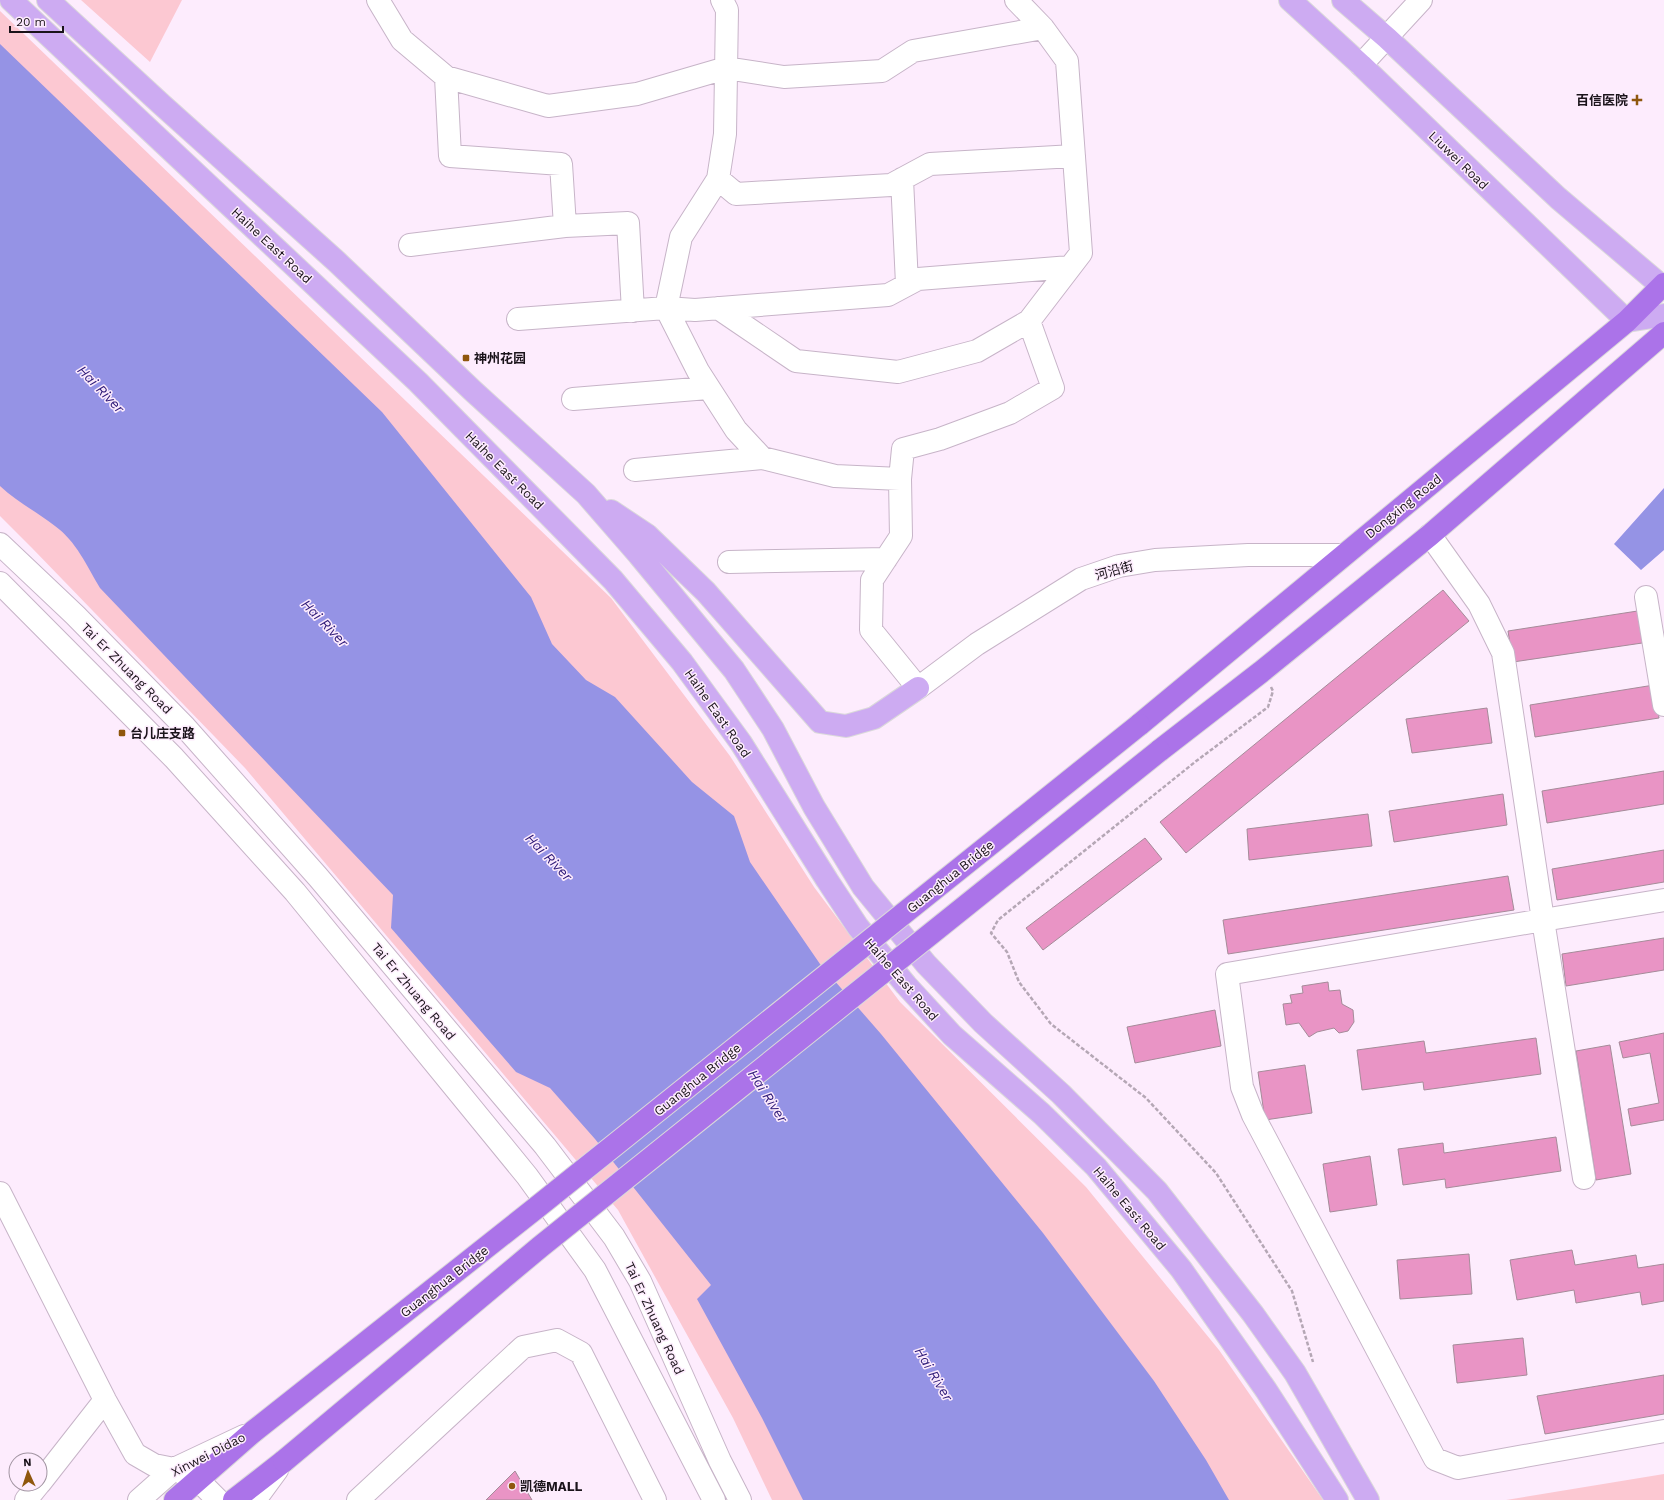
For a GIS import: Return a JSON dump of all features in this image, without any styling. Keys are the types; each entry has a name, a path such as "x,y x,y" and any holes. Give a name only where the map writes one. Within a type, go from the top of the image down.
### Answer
{"highway":[{"name":"Dongxing Road","path":"1139,725 1342,555 1627,321 1663,286"},
{"path":"234,1500 284,1461 540,1247 1159,751 1261,672 1430,535 1664,334"},
{"name":"Guanghua Bridge","path":"254,1431 555,1193 1139,725"},
{"name":"Xinwei Didao","path":"176,1500 254,1431"}],"main road":[{"name":"Haihe East Road","path":"11,0 418,382 613,580 682,662 741,743 858,927 906,985 952,1035 1042,1114 1096,1167 1181,1270 1266,1390 1337,1500"},
{"name":"Haihe East Road","path":"48,0 336,261 472,391 586,494 639,555 734,670 774,729 814,807 863,887 926,964 983,1023 1061,1094 1156,1191 1253,1314 1295,1373 1368,1500"},
{"name":"Liuwei Road","path":"1290,0 1361,65 1627,321"},
{"path":"1344,0 1387,38 1558,198 1663,286"},
{"path":"1627,321 1664,315"},
{"path":"586,494 647,535 706,592 820,722 846,726 874,718 918,688"}],"street":[{"path":"378,0 402,40 446,77 548,106 637,94 726,68 784,77 882,71 913,51 1043,28"},
{"path":"718,308 796,361 898,372 977,351 1029,321 1081,253 1067,62 1043,28 1016,0"},
{"path":"1361,65 1421,0"},
{"path":"728,3 725,134 718,179 681,238 666,308 698,372 708,388 736,430 762,458"},
{"path":"446,77 450,156 561,164 565,226"},
{"path":"718,179 736,194 891,185 930,164 1074,156"},
{"path":"902,179 908,284"},
{"path":"410,245 565,226 628,223 633,310"},
{"path":"518,319 666,308 695,310 888,295 918,278 1070,267"},
{"path":"918,688 871,630 872,580 900,536 900,479 903,449 940,439 1010,413 1054,388 1029,321"},
{"path":"573,399 708,388"},
{"path":"635,470 762,458 835,476 900,479"},
{"path":"1430,535 1479,604 1503,653 1584,1178"},
{"name":"Tai Er Zhuang Road","path":"0,544 86,626 185,727 328,888 545,1146 614,1237 640,1281 720,1461 740,1500"},
{"name":"河沿街","path":"918,688 977,644 1081,579 1119,566 1156,560 1248,555 1342,555"},
{"path":"729,562 886,559"},
{"path":"23,566 1,585 174,758 295,892 527,1176 595,1270 714,1500"},
{"path":"1646,596 1664,705"},
{"path":"1664,900 1227,974 1242,1087 1253,1115 1435,1459 1458,1468 1664,1431"},
{"path":"0,1193 105,1400 135,1454 154,1465 174,1469 199,1481 218,1500"},
{"path":"358,1500 523,1347 557,1340 581,1354 655,1500"},
{"path":"48,1472 105,1400"},
{"name":"Xinwei Didao","path":"139,1500 174,1469 254,1431"},
{"path":"255,1500 284,1461"},
{"path":"26,1500 32,1492"}],"path":[{"path":"1261,672 1273,691 1268,707 1195,762 998,920 991,933 1007,952 1019,982 1051,1024 1146,1098 1216,1173 1292,1291 1314,1365"}],"shaded area":[{"path":"81,0 182,0 150,62"},
{"path":"0,11 611,598 730,756 814,887 900,1002 1086,1187 1219,1350 1323,1500 772,1500 733,1418 618,1210 245,768 0,516"},
{"path":"1664,1474 1664,1500 1506,1500"}],"water":[{"name":"Hai River","path":"0,44 382,412 531,597 552,644 586,680 615,697 692,782 734,816 750,862 820,964 881,1034 1043,1233 1154,1381 1206,1460 1229,1500 803,1500 762,1418 697,1299 711,1285 595,1139 550,1088 516,1072 391,928 393,895 100,588 75,546 69,539 55,526 13,497 0,486"},
{"path":"1664,488 1664,550 1641,570 1614,544"}],"building":[{"path":"1443,590 1469,621 1186,853 1160,822"},
{"path":"1644,610 1649,642 1513,662 1508,631"},
{"path":"1654,685 1659,718 1535,737 1530,705"},
{"path":"1487,708 1492,743 1412,753 1406,719"},
{"path":"1664,771 1664,804 1547,823 1542,791"},
{"path":"1503,794 1507,825 1394,842 1389,811"},
{"path":"1368,814 1372,846 1249,860 1247,829"},
{"path":"1145,838 1162,859 1043,950 1026,928"},
{"path":"1664,850 1664,882 1557,900 1552,869"},
{"path":"1508,876 1514,910 1228,954 1223,920"},
{"path":"1664,938 1664,970 1566,986 1562,954"},
{"path":"1328,982 1329,991 1340,990 1342,1004 1353,1010 1354,1022 1348,1031 1339,1033 1334,1028 1317,1032 1309,1037 1299,1023 1286,1025 1283,1004 1292,1003 1290,995 1303,993 1302,986"},
{"path":"1215,1010 1221,1046 1135,1063 1127,1027"},
{"path":"1664,1033 1664,1120 1631,1126 1628,1109 1659,1103 1650,1053 1623,1058 1619,1042"},
{"path":"1536,1038 1541,1074 1424,1090 1423,1082 1362,1090 1357,1050 1424,1041 1426,1053"},
{"path":"1610,1045 1631,1174 1596,1180 1576,1051"},
{"path":"1305,1065 1312,1113 1265,1120 1258,1072"},
{"path":"1556,1137 1561,1171 1446,1188 1445,1179 1403,1185 1398,1149 1443,1143 1444,1153"},
{"path":"1370,1156 1377,1205 1330,1212 1323,1164"},
{"path":"1572,1250 1575,1265 1636,1255 1638,1268 1664,1264 1664,1301 1642,1305 1640,1292 1576,1303 1574,1290 1517,1300 1510,1260"},
{"path":"1469,1254 1472,1294 1400,1299 1397,1260"},
{"path":"1523,1338 1527,1375 1457,1383 1453,1345"},
{"path":"1664,1375 1664,1414 1545,1434 1537,1396"},
{"name":"凯德MALL","path":"515,1471 532,1500 486,1500"}],"place":[{"name":"百信医院","path":"1637,100"},
{"name":"神州花园","path":"466,358"},
{"name":"台儿庄支路","path":"122,733"},
{"name":"凯德MALL","path":"512,1486"}]}
